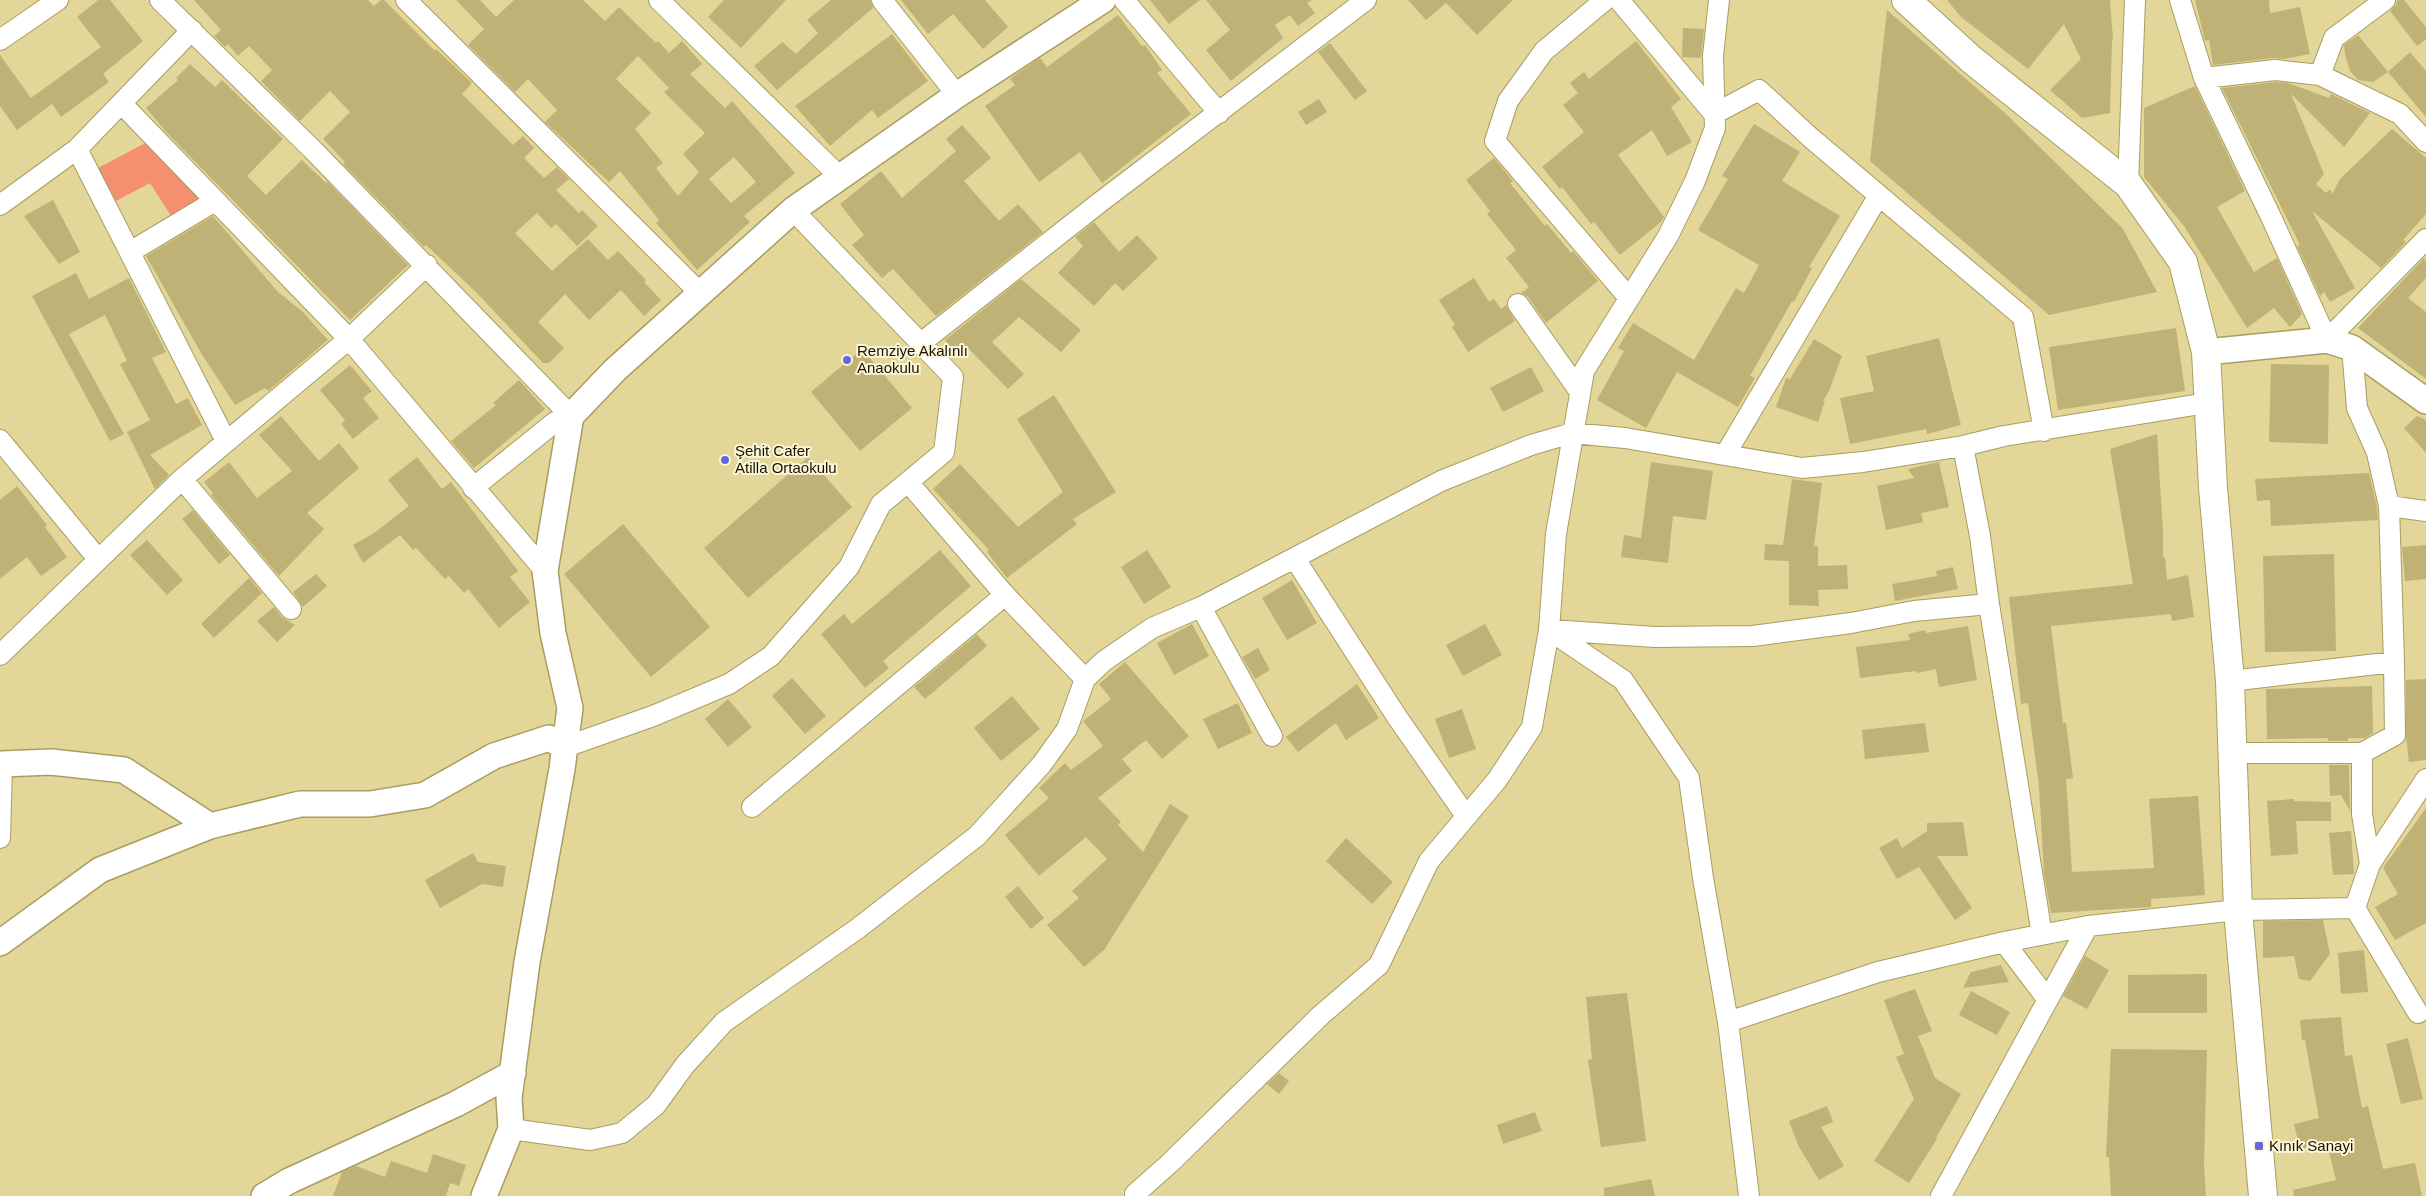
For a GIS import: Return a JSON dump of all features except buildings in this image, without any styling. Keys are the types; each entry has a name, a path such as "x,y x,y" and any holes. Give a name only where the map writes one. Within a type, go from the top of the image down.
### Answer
{"main road":[{"path":"1906,0 1972,60 2128,184 2183,262 2206,352 2207,403 2230,681 2238,910 2263,1196"}],"street":[{"path":"0,40 58,0"},
{"path":"160,0 427,265 571,416"},
{"path":"406,0 700,293"},
{"path":"660,0 839,176"},
{"path":"882,0 957,95"},
{"path":"474,488 555,422 571,416 615,370 793,210 957,95 1103,0"},
{"path":"1124,0 1219,113"},
{"path":"921,343 1098,204 1366,0"},
{"path":"1605,0 1544,52 1508,101 1495,141 1629,298"},
{"path":"1619,0 1714,114"},
{"path":"1136,1196 1135,1194 1170,1163 1321,1015 1379,965 1429,861 1497,780 1532,727 1549,630 1556,534 1584,371 1668,236 1695,181 1715,128 1713,56 1719,0"},
{"path":"2128,184 2135,0"},
{"path":"2180,0 2204,78 2272,217 2327,340"},
{"path":"2320,75 2334,38 2385,0"},
{"path":"0,205 78,148 192,30"},
{"path":"2204,78 2275,70 2320,75 2400,114 2426,142"},
{"path":"1714,114 1759,90 2022,318 2044,431"},
{"path":"122,104 349,339 546,572"},
{"path":"78,148 226,441"},
{"path":"1725,455 1879,195"},
{"path":"130,252 215,201"},
{"path":"564,747 654,716 729,684 771,656 849,567 881,504 944,452 953,377 793,210"},
{"path":"2327,340 2426,239"},
{"path":"0,655 182,479 349,339 427,265"},
{"path":"1518,304 1580,392"},
{"path":"2206,352 2327,340 2352,348 2426,401"},
{"path":"2232,753 2362,753 2395,735 2388,506 2377,453 2357,408 2352,348"},
{"path":"511,1129 590,1140 622,1133 656,1104 685,1065 724,1022 857,929 977,836 1042,764 1068,729 1085,679 1104,661 1152,628 1201,607 1442,481 1531,445 1572,433 1625,438 1802,468 1863,462 1963,446 2004,436 2207,403"},
{"path":"484,1196 511,1129 509,1098 527,962 570,708 553,633 546,572 571,416"},
{"path":"0,440 98,559"},
{"path":"1963,446 1980,536 1989,604 2042,935"},
{"path":"182,479 291,609"},
{"path":"908,482 1005,595 1085,679"},
{"path":"2388,506 2426,511"},
{"path":"1295,559 1397,717 1466,816"},
{"path":"752,807 1005,595"},
{"path":"1549,630 1655,637 1753,636 1852,623 1914,611 1989,604"},
{"path":"1201,607 1272,736"},
{"path":"1549,630 1623,680 1689,778 1702,878 1728,1022 1749,1196"},
{"path":"2230,681 2394,662"},
{"path":"0,943 100,870 210,826 300,804 370,804 424,795 494,756 550,738 564,747"},
{"path":"2362,753 2362,814 2370,864"},
{"path":"0,838 2,764 52,762 124,770 210,826"},
{"path":"2418,1013 2355,908 2370,864 2426,779"},
{"path":"1728,1022 1878,972 2004,942 2088,926 2238,910 2355,908"},
{"path":"1941,1196 2088,926"},
{"path":"2004,942 2048,1000"},
{"path":"264,1196 289,1181 456,1104 512,1073"}],"shaded area":[{"path":"149,141 203,202 175,222 150,183 116,201 98,168"}],"place":[{"name":"Remziye Akalınlı Anaokulu","path":"847,360"},
{"name":"Şehit Cafer Atilla Ortaokulu","path":"725,460"},
{"name":"Kınık Sanayi","path":"2259,1146"}]}
